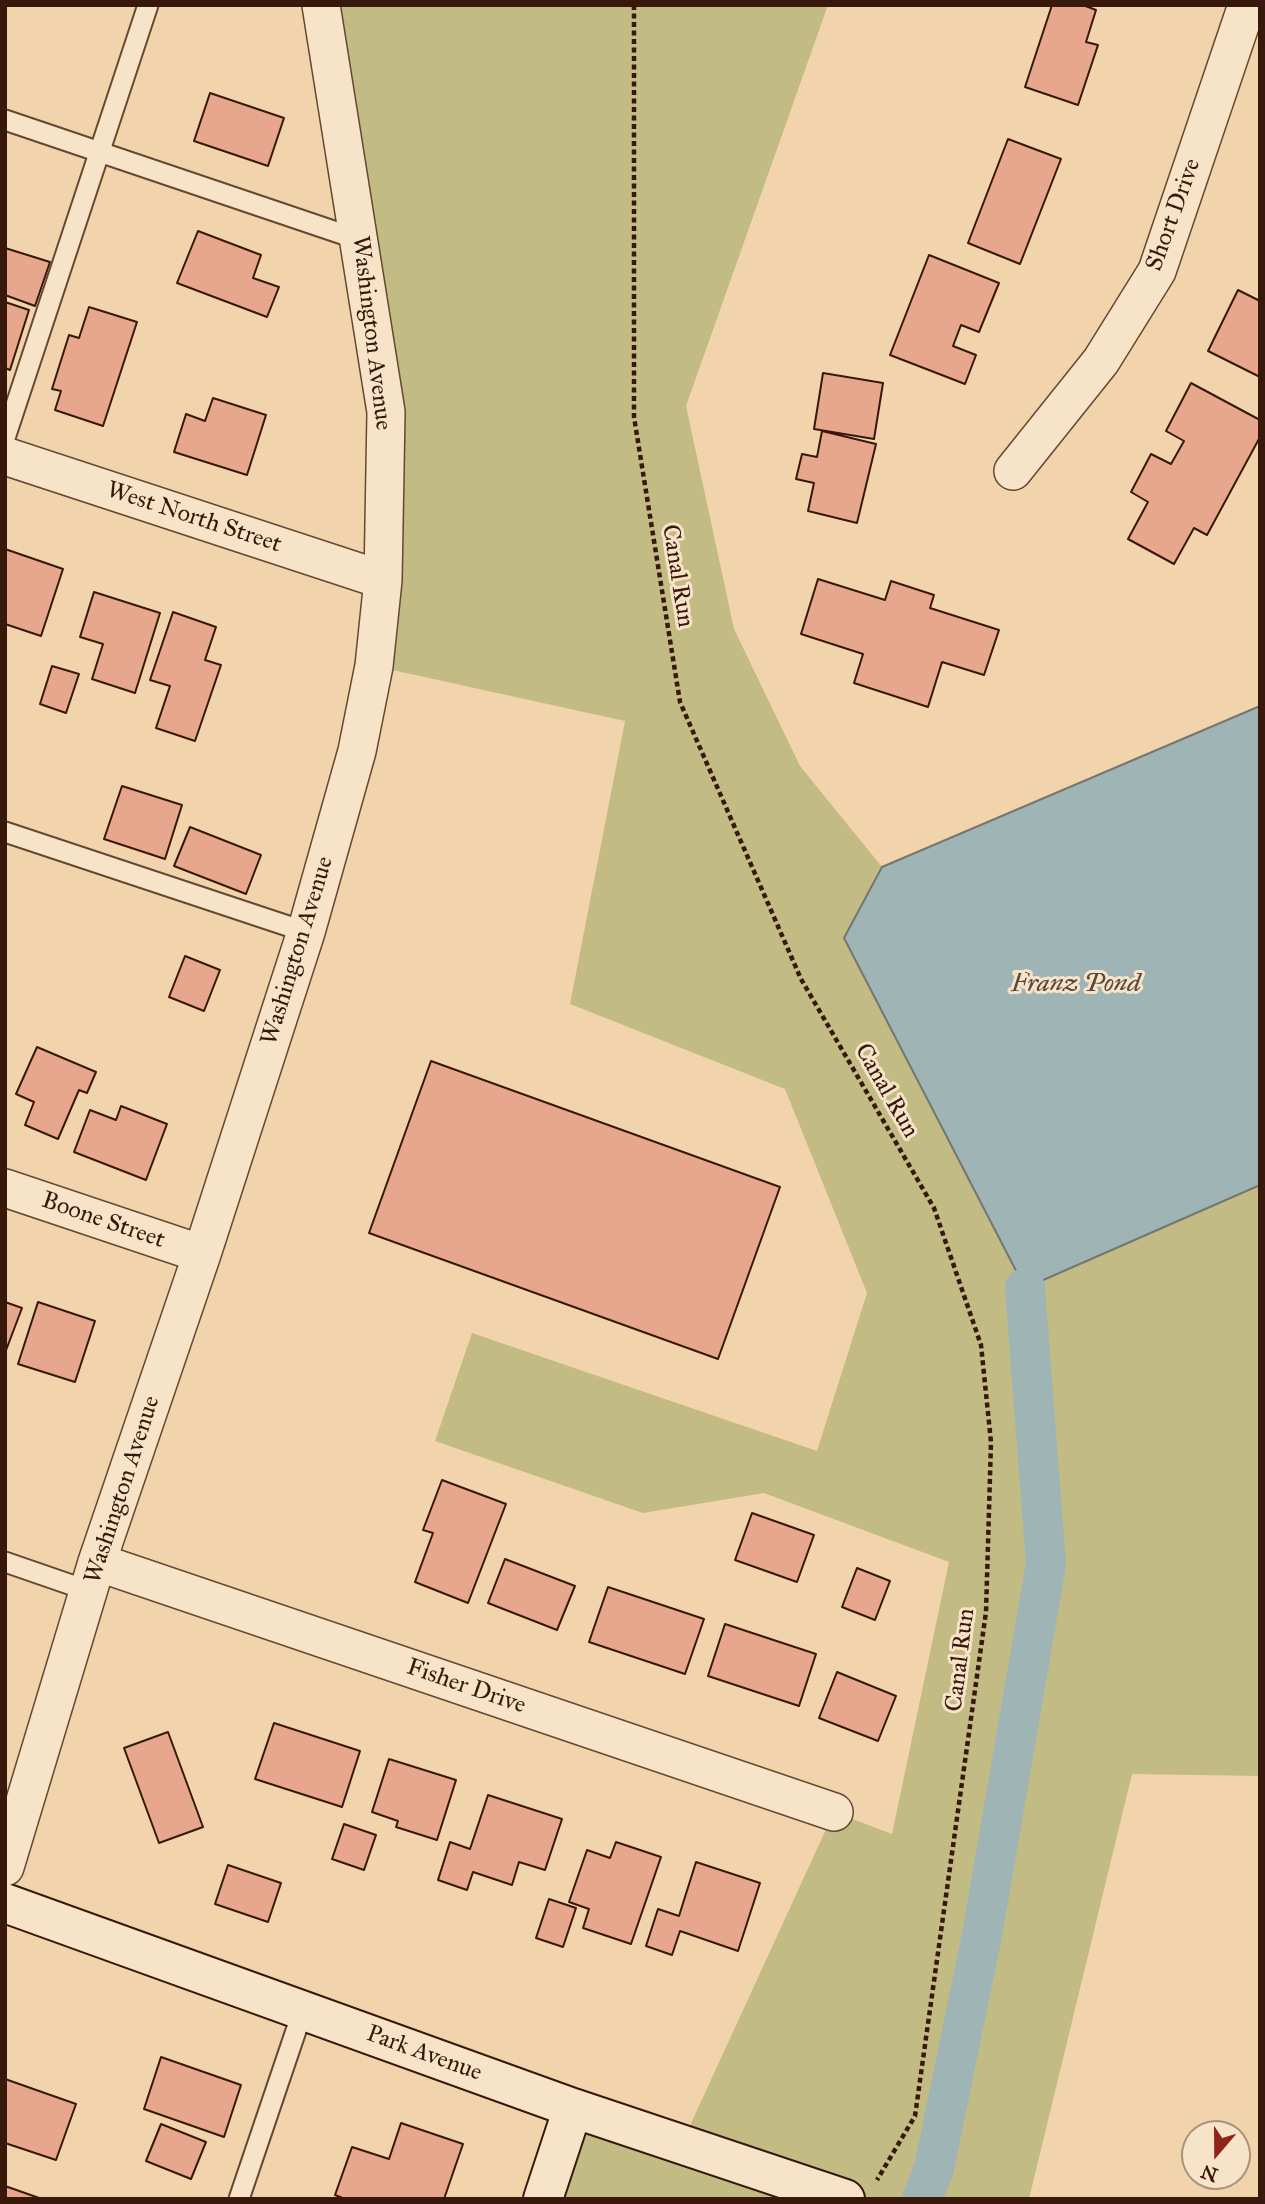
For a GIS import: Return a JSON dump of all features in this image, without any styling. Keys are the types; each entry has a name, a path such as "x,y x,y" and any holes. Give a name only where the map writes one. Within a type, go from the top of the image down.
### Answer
{"street":[{"name":"Washington Avenue","path":"5,1867 93,1576 202,1254 306,932 357,751 374,666 383,580 386,412 321,5"},
{"name":"Short Drive","path":"1013,471 1101,361 1157,271 1247,5"},
{"name":"West North Street","path":"5,456 383,580"},
{"name":"Boone Street","path":"5,1188 202,1254"},
{"name":"Fisher Drive","path":"93,1576 834,1812"},
{"name":"Park Avenue","path":"5,1903 573,2108 859,2193"},
{"path":"544,2199 573,2108"}],"lane":[{"path":"5,438 148,5"},
{"path":"5,120 360,240"},
{"path":"5,832 306,932"},
{"path":"5,1562 93,1576"},
{"path":"239,2199 303,2010"}],"path":[{"name":"Canal Run","path":"634,5 634,417 680,702 801,979 934,1209 981,1345 991,1442 986,1612 915,2116 859,2193"}],"shaded area":[{"path":"321,5 828,5 686,406 734,629 800,766 882,867 844,939 1025,1288 1260,1185 1260,1776 1132,1774 1029,2199 543,2199 573,2108 682,2143 834,1812 892,1834 949,1562 764,1493 643,1513 435,1441 472,1333 817,1451 867,1293 785,1089 570,1004 625,721 374,666 386,412"}],"water":[{"name":"Franz Pond","path":"1260,706 1260,1185 1025,1288 844,938 882,867"}],"building":[{"path":"1052,5 1083,5 1096,10 1086,42 1098,45 1078,105 1025,87"},
{"path":"210,93 284,118 268,166 194,141"},
{"path":"1008,139 1061,159 1020,264 968,243"},
{"path":"198,231 261,255 253,278 279,287 267,317 177,283"},
{"path":"5,248 50,262 35,306 5,295"},
{"path":"929,255 999,283 979,332 961,325 953,346 976,355 965,384 890,355"},
{"path":"1238,290 1260,301 1260,377 1208,351"},
{"path":"5,302 29,310 10,370 5,368"},
{"path":"89,307 137,322 103,426 55,410 61,391 52,389 69,335 79,338"},
{"path":"823,373 883,383 874,439 814,429"},
{"path":"1191,383 1260,420 1260,437 1207,535 1194,528 1174,564 1128,539 1148,502 1131,492 1151,454 1171,464 1184,441 1166,431"},
{"path":"213,398 266,415 247,475 174,452 186,414 205,421"},
{"path":"822,431 876,444 857,523 808,511 814,483 796,479 802,454 817,457"},
{"path":"5,549 63,569 41,636 5,624"},
{"path":"818,579 885,600 891,581 934,595 930,608 999,630 984,675 942,662 928,707 854,683 863,654 801,634"},
{"path":"94,592 160,613 135,693 92,679 103,644 80,637"},
{"path":"173,612 216,627 205,660 221,665 195,741 156,728 170,686 150,680"},
{"path":"52,666 79,674 66,713 40,704"},
{"path":"122,786 182,805 165,859 104,839"},
{"path":"190,827 261,855 246,894 174,866"},
{"path":"185,956 220,970 204,1011 169,997"},
{"path":"37,1047 96,1072 87,1093 79,1090 58,1139 25,1125 34,1102 16,1094"},
{"path":"431,1061 780,1187 718,1359 369,1233"},
{"path":"121,1106 167,1124 146,1180 74,1152 90,1110 116,1120"},
{"path":"5,1302 22,1308 5,1353"},
{"path":"38,1302 95,1321 75,1382 18,1364"},
{"path":"442,1480 506,1504 468,1603 415,1582 433,1533 423,1530"},
{"path":"752,1513 814,1535 797,1582 735,1560"},
{"path":"505,1559 575,1586 557,1630 488,1603"},
{"path":"857,1568 890,1581 875,1620 842,1607"},
{"path":"608,1587 704,1619 685,1674 589,1642"},
{"path":"725,1624 816,1654 799,1706 708,1676"},
{"path":"837,1672 896,1696 878,1741 819,1718"},
{"path":"274,1723 360,1751 342,1807 255,1779"},
{"path":"168,1732 203,1827 159,1843 124,1748"},
{"path":"389,1759 456,1780 437,1840 396,1827 398,1821 372,1812"},
{"path":"488,1795 562,1819 545,1870 519,1862 512,1885 473,1872 467,1890 438,1880 450,1842 470,1849"},
{"path":"344,1824 376,1835 364,1870 332,1859"},
{"path":"616,1842 661,1857 631,1944 583,1928 589,1909 569,1902 587,1850 610,1858"},
{"path":"696,1862 760,1883 738,1951 680,1931 672,1955 646,1946 658,1909 679,1916"},
{"path":"228,1865 281,1883 268,1922 215,1904"},
{"path":"549,1899 576,1908 563,1947 536,1938"},
{"path":"161,2057 241,2085 224,2137 144,2109"},
{"path":"5,2079 76,2104 56,2160 5,2143"},
{"path":"401,2123 463,2144 444,2199 345,2199 335,2195 352,2147 389,2159"},
{"path":"161,2124 206,2142 191,2179 146,2161"},
{"path":"5,2186 42,2199 5,2199"}],"waterway":[{"path":"922,2199 934,2168 982,1935 1046,1564 1025,1288"}]}
